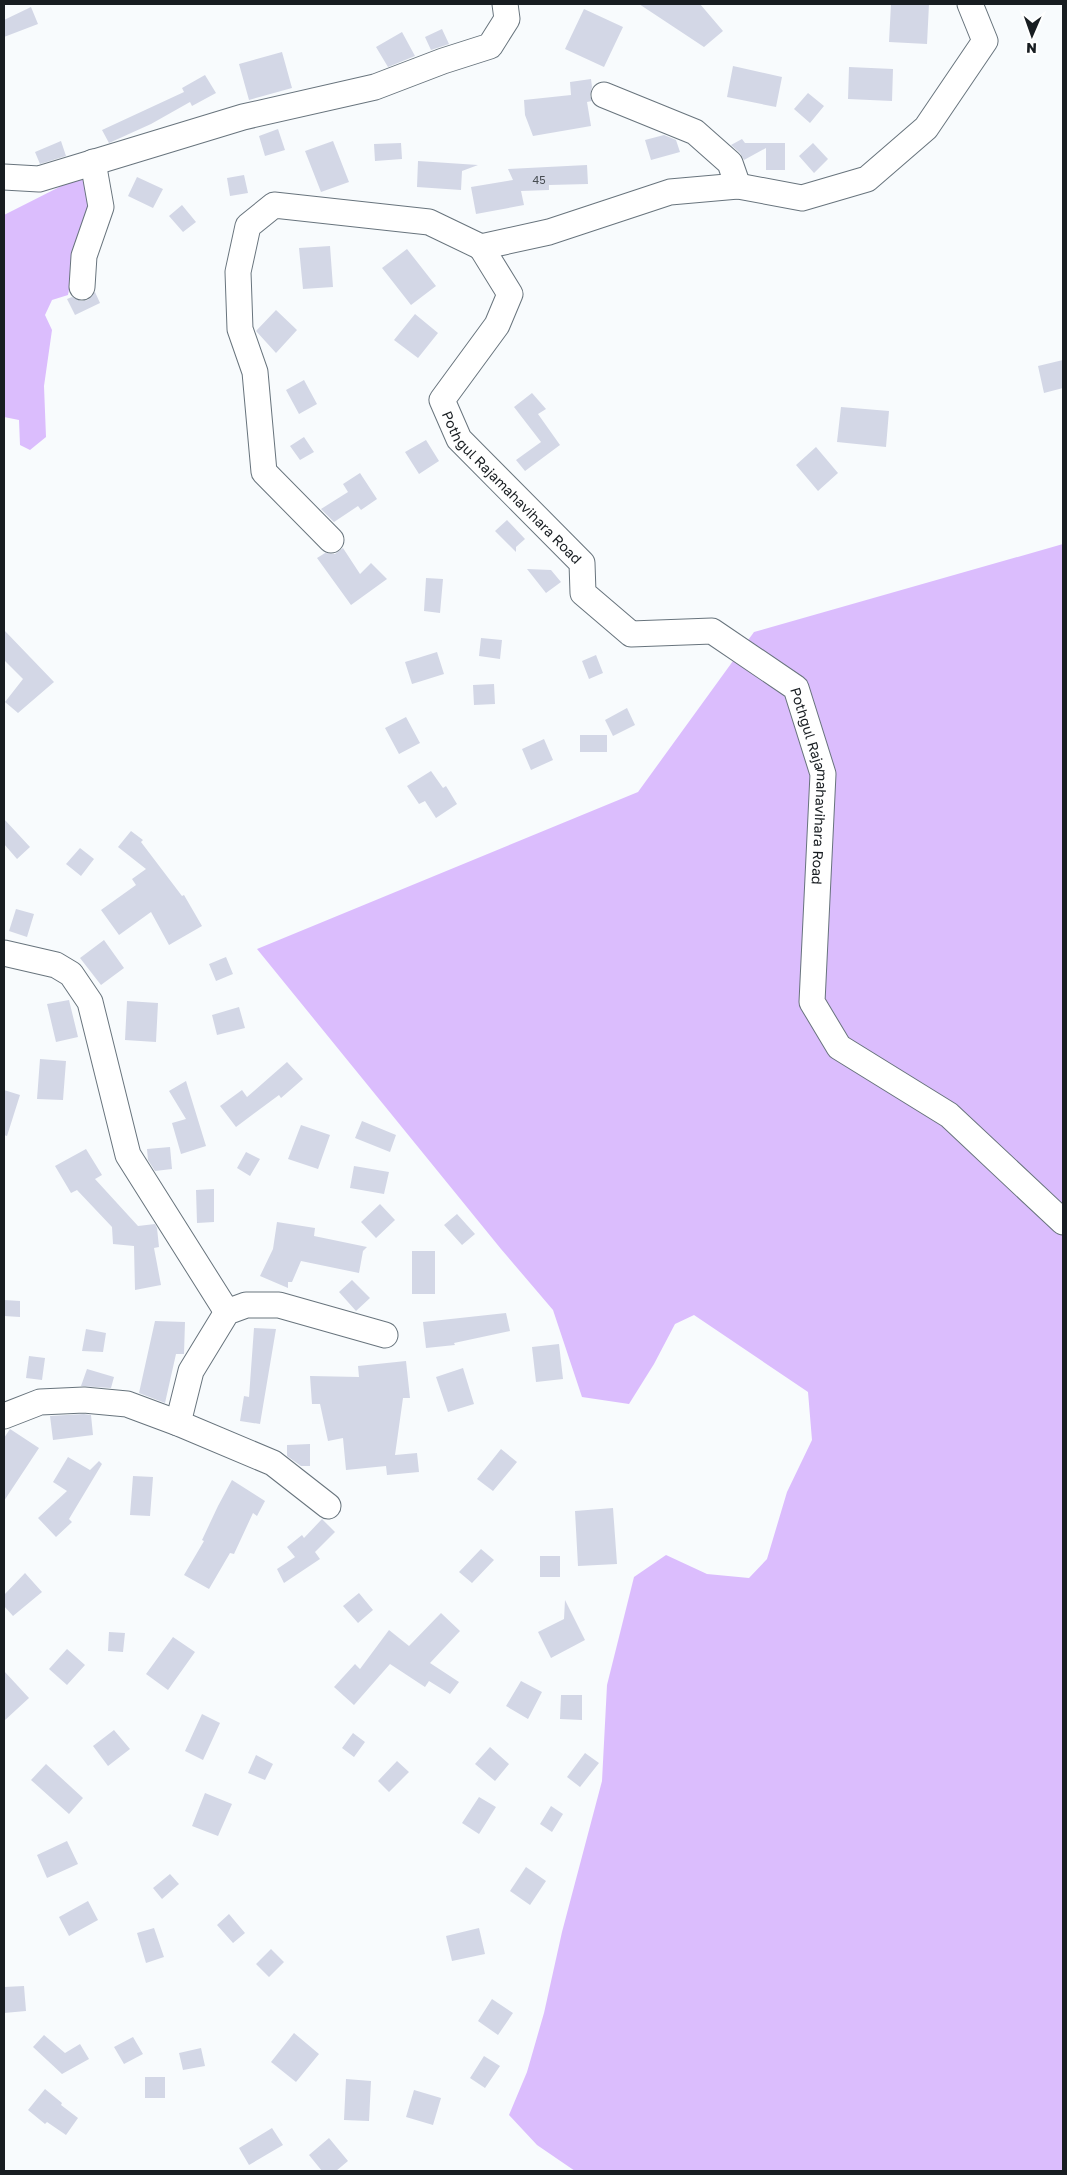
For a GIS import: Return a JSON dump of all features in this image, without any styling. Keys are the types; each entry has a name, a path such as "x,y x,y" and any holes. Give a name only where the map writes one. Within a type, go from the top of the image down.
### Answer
{"street":[{"path":"4,176 39,179 243,117 375,87 443,61 490,46 508,19 505,4"},
{"path":"331,540 264,472 255,372 240,329 238,272 248,226 274,205 429,222 481,247 548,232 670,192 738,186 802,198 867,178 926,128 985,42 970,4"},
{"path":"604,95 696,132 730,163 738,186"},
{"path":"82,287 84,256 100,207 93,162"},
{"name":"Pothgul Rajamahavihara Road","path":"481,247 510,294 497,325 442,400 460,439 582,563 583,593 631,634 712,631 796,688 823,774 812,1002 839,1047 949,1115 1063,1222"},
{"path":"4,953 56,965 71,974 90,1002 128,1155 227,1312"},
{"path":"178,1423 191,1370 227,1312 246,1305 279,1305 385,1335"},
{"path":"4,1416 40,1402 84,1400 127,1404 273,1462 328,1506"}],"shaded area":[{"path":"89,172 95,207 78,245 68,295 52,300 45,315 52,330 44,386 46,437 30,450 20,445 19,420 4,417 4,215"},
{"path":"1063,544 1063,2171 575,2171 537,2145 509,2115 527,2072 544,2013 562,1932 602,1781 607,1685 634,1577 666,1555 707,1574 749,1578 767,1559 787,1492 812,1440 808,1392 694,1315 675,1324 654,1364 629,1404 582,1397 553,1310 501,1249 257,949 638,792 754,632"}],"building":[{"path":"639,4 700,4 723,31 704,47"},
{"path":"891,4 929,4 927,44 889,42"},
{"path":"31,7 38,24 4,37 4,20"},
{"path":"584,9 623,27 604,67 565,49"},
{"path":"442,29 449,44 431,50 425,37"},
{"path":"402,32 415,56 388,67 376,47"},
{"path":"282,52 292,88 249,100 239,64"},
{"path":"733,66 782,77 776,107 727,97"},
{"path":"849,67 893,69 892,101 848,99"},
{"path":"205,75 216,93 192,106 190,102 151,124 109,143 102,130 184,92 182,88"},
{"path":"591,79 590,96 592,101 587,102 591,126 533,136 525,115 524,100 571,95 570,82"},
{"path":"808,93 824,106 810,123 794,109"},
{"path":"278,129 285,150 265,156 259,136"},
{"path":"664,135 676,140 680,152 651,160 645,140"},
{"path":"742,139 745,143 785,143 785,170 766,170 766,148 744,160 740,153 731,145"},
{"path":"61,141 66,156 40,164 35,152"},
{"path":"333,141 349,182 321,192 305,151"},
{"path":"401,143 402,159 375,161 374,144"},
{"path":"813,143 828,159 814,173 799,156"},
{"path":"418,161 478,165 462,171 461,190 417,187"},
{"path":"587,165 588,184 549,185 549,190 521,191 524,205 476,214 471,187 513,180 508,169"},
{"path":"244,175 248,193 230,196 227,178"},
{"path":"137,177 163,189 153,208 128,196"},
{"path":"182,205 196,222 183,232 169,216"},
{"path":"330,246 333,287 303,289 299,248"},
{"path":"407,249 436,286 411,305 382,268"},
{"path":"95,292 100,303 75,315 67,299 72,297 81,301 88,300"},
{"path":"276,310 297,330 276,353 256,331"},
{"path":"415,314 438,333 418,358 394,340"},
{"path":"1063,360 1063,388 1044,393 1038,366"},
{"path":"304,380 317,404 299,414 286,390"},
{"path":"532,393 546,409 538,414 560,445 525,471 516,460 541,442 514,407"},
{"path":"841,407 889,411 886,447 837,442"},
{"path":"304,437 314,452 300,460 290,446"},
{"path":"426,440 439,461 419,474 405,452"},
{"path":"816,447 838,473 818,491 796,465"},
{"path":"360,473 377,499 361,510 358,506 334,522 321,509 348,492 343,484"},
{"path":"507,520 525,539 516,547 516,552 495,531"},
{"path":"343,548 360,574 371,563 387,579 351,605 317,558 325,553 335,554"},
{"path":"527,569 551,570 561,582 546,593"},
{"path":"426,578 443,579 440,613 424,611"},
{"path":"4,630 54,682 18,713 5,702 23,679 4,660"},
{"path":"481,638 502,640 500,659 479,656"},
{"path":"437,652 444,674 412,684 405,662"},
{"path":"596,655 603,673 589,679 582,661"},
{"path":"494,684 495,704 474,705 473,685"},
{"path":"627,708 635,725 613,736 605,720"},
{"path":"406,717 420,743 399,754 385,728"},
{"path":"580,735 607,735 607,752 580,752"},
{"path":"544,739 553,760 531,770 522,749"},
{"path":"431,771 443,788 446,786 457,804 436,818 425,801 419,804 407,786"},
{"path":"4,819 30,847 17,859 4,844"},
{"path":"131,831 143,840 141,842 182,896 184,895 202,926 169,945 151,912 119,935 101,910 136,885 132,879 146,869 118,847"},
{"path":"80,848 94,859 81,876 66,864"},
{"path":"16,909 34,914 27,937 9,931"},
{"path":"104,940 124,968 101,985 80,958"},
{"path":"226,957 233,974 216,981 209,964"},
{"path":"69,1000 78,1037 56,1042 47,1004"},
{"path":"127,1001 158,1003 156,1042 125,1040"},
{"path":"239,1007 245,1028 217,1035 212,1015"},
{"path":"40,1059 66,1061 63,1100 37,1099"},
{"path":"287,1062 303,1079 281,1098 279,1095 236,1127 220,1106 242,1090 247,1097"},
{"path":"186,1081 206,1146 181,1154 172,1123 186,1119 169,1091"},
{"path":"4,1090 20,1095 7,1136 4,1135"},
{"path":"362,1121 396,1135 390,1152 355,1138"},
{"path":"301,1125 330,1135 318,1169 288,1159"},
{"path":"170,1147 172,1169 155,1171 148,1160 147,1149"},
{"path":"86,1149 102,1175 95,1179 138,1226 155,1224 159,1247 154,1248 161,1285 135,1290 134,1246 113,1244 112,1227 77,1190 71,1193 55,1166"},
{"path":"246,1152 260,1159 250,1176 237,1168"},
{"path":"354,1166 389,1172 384,1194 350,1188"},
{"path":"214,1189 214,1222 197,1223 196,1190"},
{"path":"380,1204 395,1220 376,1238 361,1222"},
{"path":"457,1214 475,1234 462,1245 444,1225"},
{"path":"277,1222 315,1228 314,1236 367,1247 363,1251 359,1273 301,1261 292,1282 288,1282 288,1288 260,1276 273,1249"},
{"path":"412,1251 435,1251 435,1294 412,1294"},
{"path":"352,1280 370,1298 356,1311 339,1292"},
{"path":"4,1300 20,1301 20,1317 4,1316"},
{"path":"506,1313 510,1331 454,1343 455,1345 426,1348 423,1322"},
{"path":"155,1321 185,1322 184,1354 176,1354 165,1403 139,1393"},
{"path":"254,1328 276,1329 260,1424 240,1421 244,1396 249,1397"},
{"path":"86,1329 106,1333 103,1352 82,1351"},
{"path":"559,1344 563,1379 536,1382 532,1347"},
{"path":"29,1356 45,1358 42,1380 26,1378"},
{"path":"406,1361 410,1398 403,1398 395,1455 417,1453 419,1472 387,1475 386,1466 346,1470 343,1438 328,1441 320,1404 312,1404 310,1376 359,1377 358,1366"},
{"path":"463,1368 474,1404 448,1412 436,1377"},
{"path":"87,1369 114,1377 111,1388 81,1386"},
{"path":"91,1415 93,1435 53,1440 50,1416"},
{"path":"10,1429 39,1448 4,1501 4,1438"},
{"path":"310,1444 310,1466 301,1466 287,1456 287,1445"},
{"path":"501,1449 517,1462 493,1491 477,1479"},
{"path":"68,1457 90,1470 99,1461 102,1464 69,1519 72,1522 56,1537 38,1518 67,1491 53,1482"},
{"path":"133,1476 153,1477 150,1516 130,1515"},
{"path":"232,1480 265,1501 257,1516 253,1513 234,1554 230,1553 209,1589 184,1575 204,1541 202,1540"},
{"path":"613,1508 617,1564 578,1566 575,1511"},
{"path":"322,1519 335,1532 315,1552 320,1559 284,1583 277,1569 295,1557 287,1547 302,1535 304,1538"},
{"path":"481,1549 494,1560 472,1583 459,1572"},
{"path":"540,1556 560,1556 560,1577 540,1577"},
{"path":"25,1573 42,1592 13,1616 4,1606 4,1595"},
{"path":"359,1593 373,1610 358,1623 343,1606"},
{"path":"565,1600 585,1640 551,1658 538,1632 564,1619"},
{"path":"441,1613 460,1631 430,1663 459,1682 450,1694 429,1681 425,1687 390,1664 354,1705 334,1687 355,1664 360,1669 389,1630 409,1646"},
{"path":"109,1632 125,1633 123,1652 108,1651"},
{"path":"173,1637 195,1652 168,1690 146,1674"},
{"path":"67,1649 85,1665 67,1685 49,1669"},
{"path":"4,1671 29,1698 4,1721"},
{"path":"521,1681 542,1692 528,1719 506,1706"},
{"path":"561,1695 582,1695 582,1720 560,1719"},
{"path":"202,1714 220,1723 203,1760 185,1751"},
{"path":"114,1730 130,1749 108,1766 93,1746"},
{"path":"353,1733 365,1742 354,1757 342,1748"},
{"path":"490,1747 509,1764 495,1781 475,1764"},
{"path":"585,1753 599,1763 580,1787 567,1777"},
{"path":"256,1755 273,1764 265,1780 248,1773"},
{"path":"397,1761 409,1772 389,1792 378,1781"},
{"path":"46,1764 83,1798 69,1814 31,1780"},
{"path":"205,1793 232,1804 218,1836 192,1826"},
{"path":"479,1797 496,1807 479,1834 462,1823"},
{"path":"551,1806 563,1814 552,1832 540,1824"},
{"path":"67,1841 78,1864 47,1878 37,1855"},
{"path":"526,1867 546,1881 530,1905 510,1891"},
{"path":"170,1874 179,1884 162,1899 153,1888"},
{"path":"88,1901 98,1920 69,1936 59,1917"},
{"path":"229,1914 245,1933 233,1943 217,1925"},
{"path":"154,1928 164,1957 146,1963 137,1933"},
{"path":"479,1928 485,1954 452,1961 446,1936"},
{"path":"271,1949 284,1962 269,1977 256,1964"},
{"path":"24,1986 26,2011 4,2013 4,1987"},
{"path":"492,1999 513,2013 498,2035 478,2021"},
{"path":"294,2033 319,2054 296,2082 271,2062"},
{"path":"44,2035 65,2053 80,2044 89,2059 62,2074 33,2047"},
{"path":"133,2037 143,2054 124,2064 114,2047"},
{"path":"201,2048 205,2066 183,2070 179,2053"},
{"path":"484,2056 500,2066 485,2088 470,2078"},
{"path":"145,2077 165,2077 165,2098 145,2098"},
{"path":"346,2079 371,2081 369,2121 344,2120"},
{"path":"45,2089 78,2118 66,2135 47,2122 45,2124 28,2110"},
{"path":"414,2090 441,2098 433,2125 406,2117"},
{"path":"272,2128 283,2145 249,2165 239,2148"},
{"path":"329,2138 348,2161 336,2171 322,2171 309,2155"}]}
